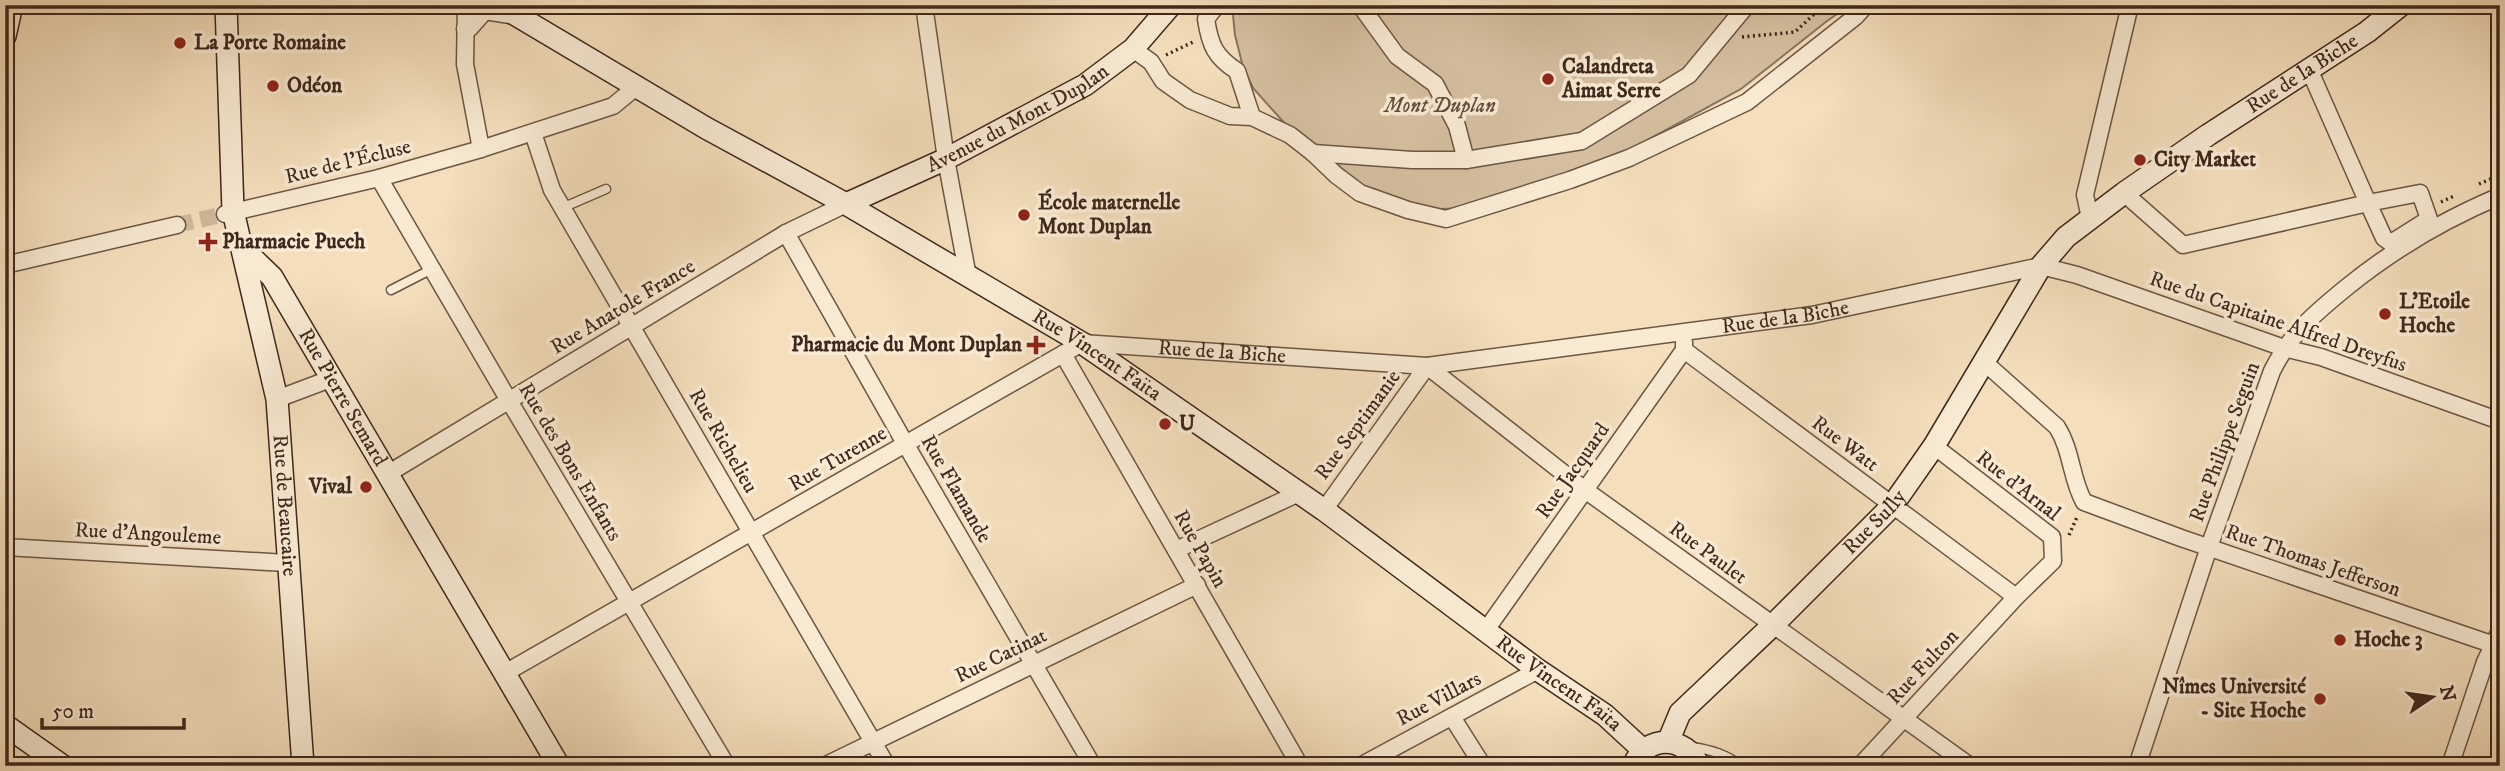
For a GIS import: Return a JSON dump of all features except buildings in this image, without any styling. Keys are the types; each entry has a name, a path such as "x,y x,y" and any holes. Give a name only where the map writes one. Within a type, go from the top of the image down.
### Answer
{"street":[{"path":"5,36 12,5"},
{"path":"226,5 229,213 243,249"},
{"path":"466,5 465,64 481,149"},
{"path":"924,5 946,159 968,276"},
{"name":"Avenue du Mont Duplan","path":"846,204 946,159 1085,85 1133,49 1171,5"},
{"path":"1217,5 1206,19 1209,35 1220,60 1237,71 1252,117"},
{"path":"1360,5 1397,56 1435,84 1457,126 1466,160"},
{"path":"1313,153 1412,160 1466,160 1582,141 1689,75 1748,5"},
{"path":"1133,49 1151,62 1163,81 1190,100 1230,116 1252,117 1290,135 1360,193 1408,210 1446,219 1560,184 1629,158 1747,102 1866,5"},
{"path":"2090,218 2085,195 2130,5"},
{"name":"Rue de la Biche","path":"1072,349 1427,366 1812,315 2041,266 2066,237 2124,193 2367,32 2401,5"},
{"path":"465,29 498,8"},
{"name":"Rue Vincent Faïta","path":"498,8 846,204 968,276 1072,349 1299,493 1538,670 1605,715 1638,758"},
{"path":"2309,69 2384,257"},
{"name":"Rue de l'Écluse","path":"229,213 379,178 533,133 613,106 636,87"},
{"name":"Rue Richelieu","path":"533,133 552,190 562,208 887,766"},
{"name":"Rue des Bons Enfants","path":"379,178 727,766"},
{"path":"2124,193 2183,245 2365,204"},
{"name":"Rue Philippe Seguin","path":"2137,766 2209,547 2272,371 2284,348 2308,319 2384,257 2453,216 2500,196"},
{"name":"Rue Anatole France","path":"389,473 786,233 846,204"},
{"path":"5,265 177,225"},
{"name":"Rue Flamande","path":"786,233 905,445 1093,766"},
{"name":"Rue Pierre Semard","path":"243,249 272,277 559,766"},
{"name":"Rue de Beaucaire","path":"243,249 277,399 303,766"},
{"name":"Rue du Capitaine Alfred Dreyfus","path":"2041,266 2077,275 2284,348 2321,357 2500,421"},
{"name":"Rue Sully","path":"1675,743 1680,713 1892,506 1934,446 2041,266"},
{"path":"1684,349 1685,332"},
{"name":"Rue Turenne","path":"505,673 1072,349"},
{"name":"Rue Papin","path":"1072,349 1176,550 1300,766"},
{"name":"Rue Jacquard","path":"1486,631 1684,349"},
{"name":"Rue Watt","path":"1684,349 2016,597"},
{"name":"Rue Thomas Jefferson","path":"1983,361 2057,427 2070,452 2084,502 2209,547 2498,641"},
{"name":"Rue Paulet","path":"1427,366 1585,490 1970,766"},
{"name":"Rue Septimanie","path":"1324,510 1427,366"},
{"path":"277,399 330,379"},
{"name":"Rue d'Arnal","path":"1934,446 2052,537 2053,561 2016,597"},
{"path":"1176,550 1299,493"},
{"name":"Rue d'Angouleme","path":"5,547 288,562"},
{"name":"Rue Catinat","path":"824,766 1197,585"},
{"name":"Rue Fulton","path":"1860,766 2016,597"},
{"path":"2450,766 2485,662 2498,641"},
{"name":"Rue Villars","path":"1360,766 1538,670"},
{"path":"1452,716 1483,766"},
{"path":"5,725 63,766"},
{"path":"1638,758 1650,745 1675,743 1689,750 1704,765"}],"lane":[{"path":"562,208 606,189"},
{"path":"391,290 432,269"},
{"path":"1675,743 1713,751 1731,758 1741,766"}],"path":[{"path":"1719,39 1795,32 1824,5"},
{"path":"1151,62 1209,35"},
{"path":"2072,530 2076,519"}],"green space":[{"name":"Mont Duplan","path":"1232,5 1850,5 1741,89 1635,147 1569,174 1468,208 1440,209 1410,205 1368,189 1288,127 1253,88 1243,67 1235,35"}],"tunnel":[{"path":"177,225 225,214"}],"place":[{"name":"La Porte Romaine","path":"180,43"},
{"name":"Calandreta Aimat Serre","path":"1548,79"},
{"name":"Odéon","path":"273,86"},
{"name":"City Market","path":"2140,160"},
{"name":"École maternelle Mont Duplan","path":"1024,215"},
{"name":"Pharmacie Puech","path":"208,242"},
{"name":"L'Etoile Hoche","path":"2385,314"},
{"name":"Pharmacie du Mont Duplan","path":"1036,345"},
{"name":"U","path":"1165,424"},
{"name":"Vival","path":"366,487"},
{"name":"Hoche 3","path":"2340,640"},
{"name":"Nîmes Université - Site Hoche","path":"2320,699"}]}
